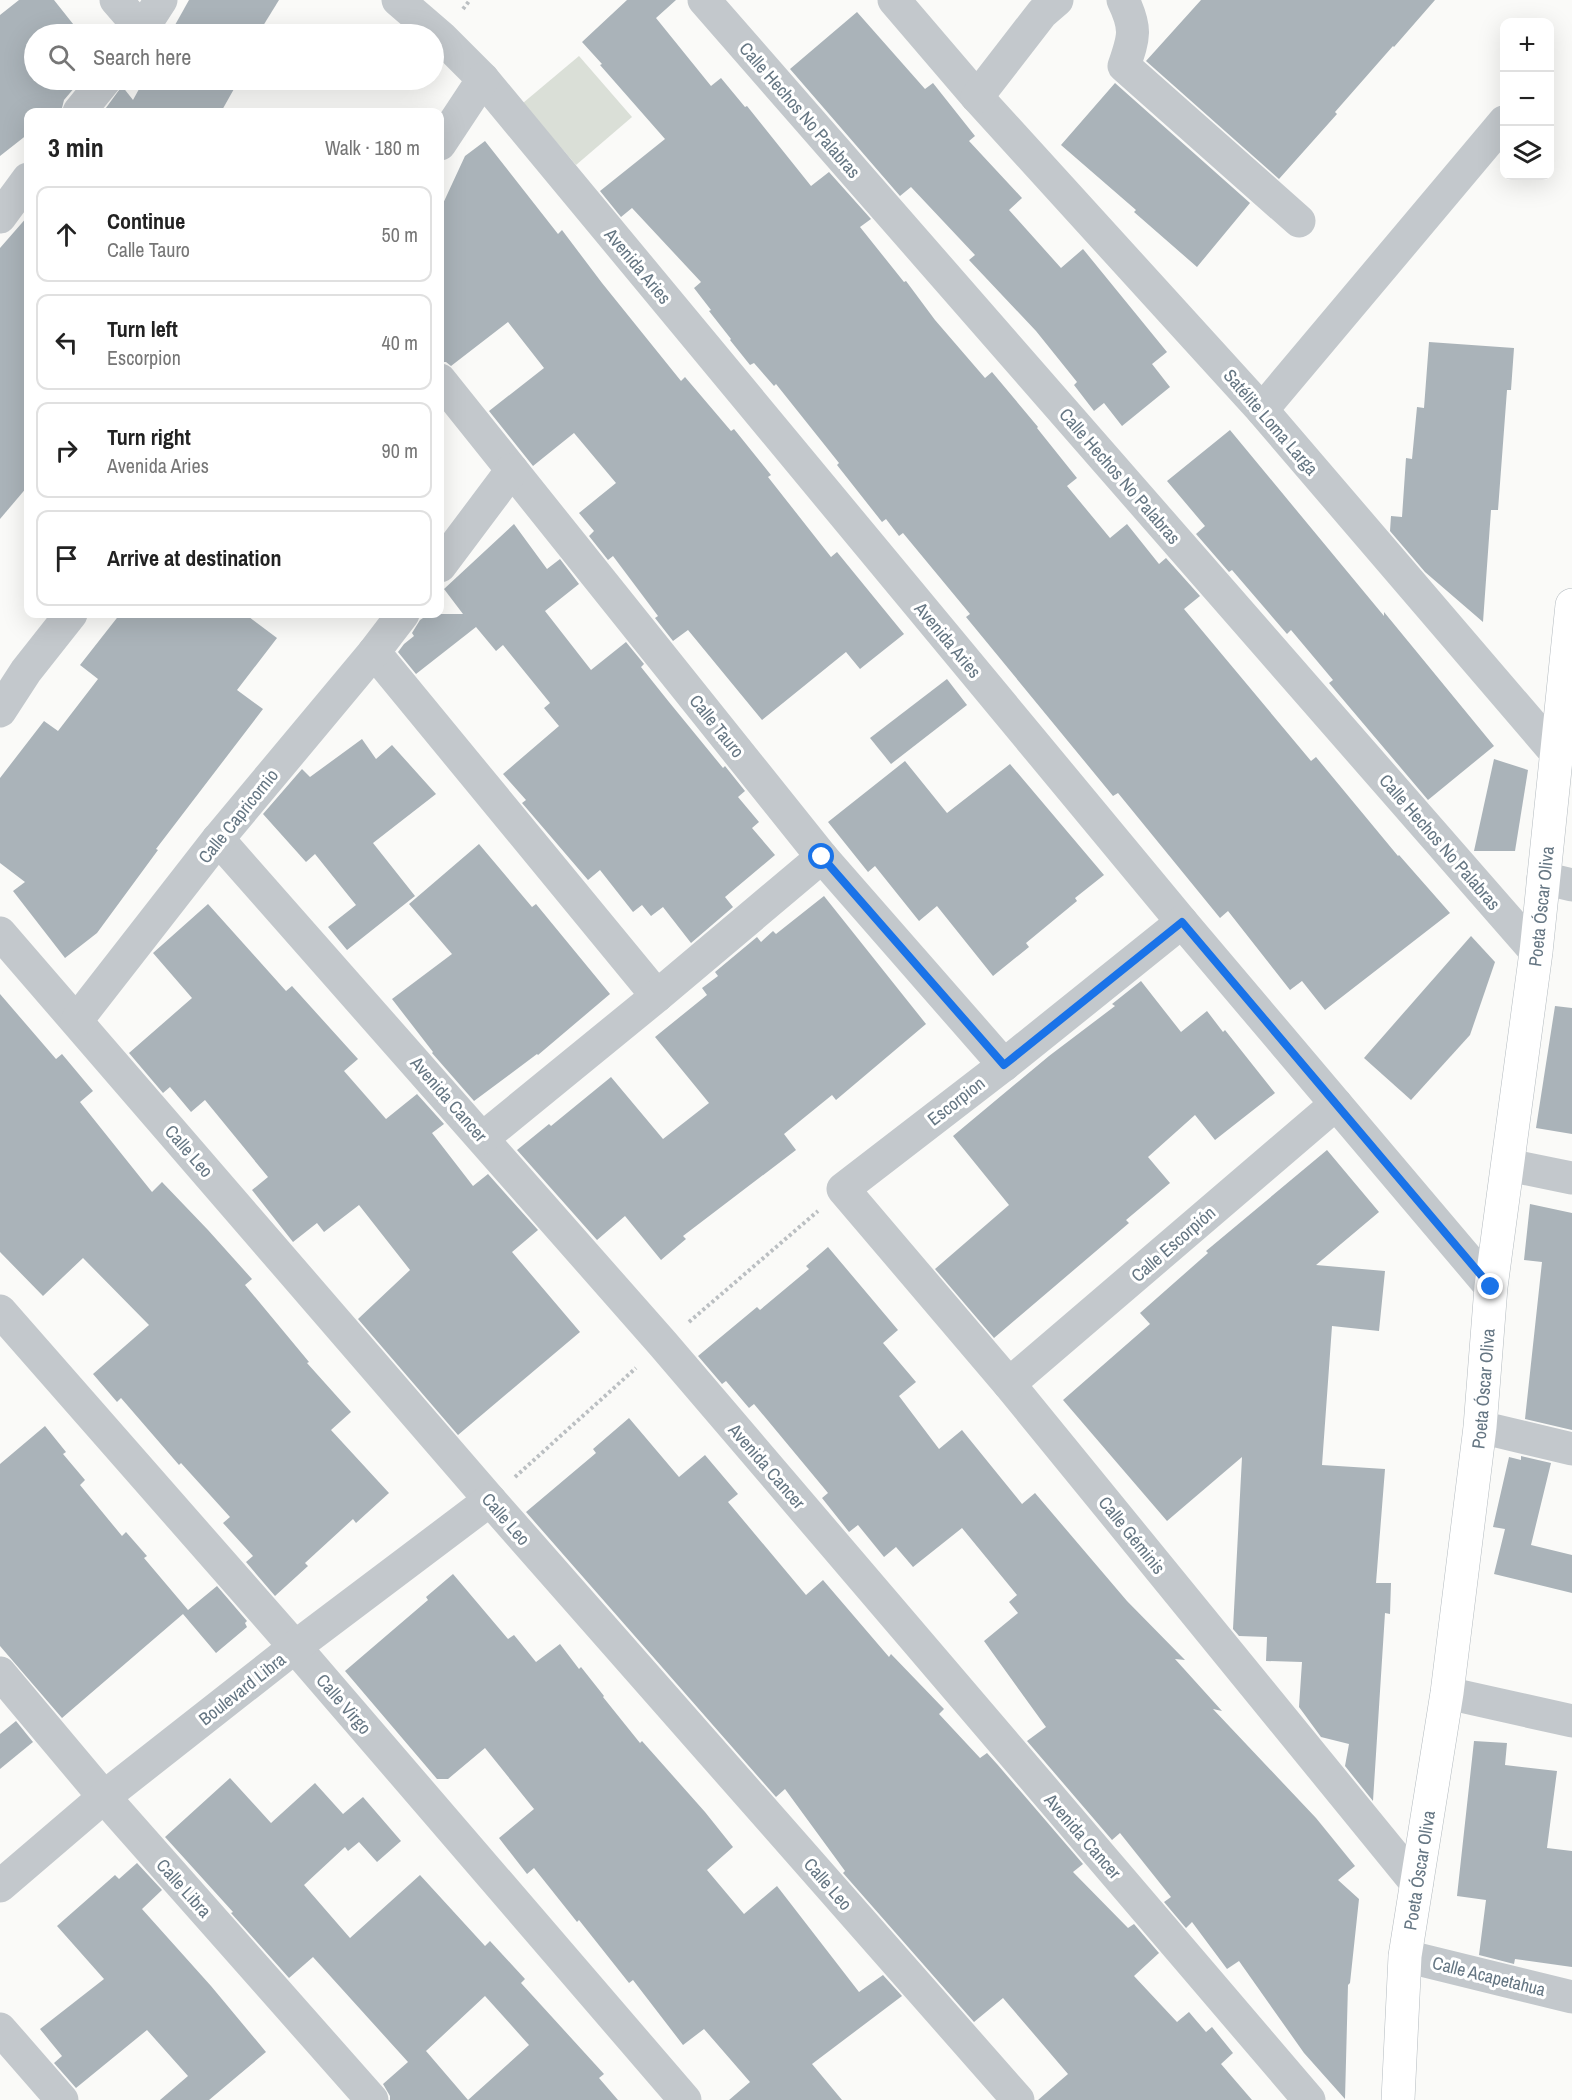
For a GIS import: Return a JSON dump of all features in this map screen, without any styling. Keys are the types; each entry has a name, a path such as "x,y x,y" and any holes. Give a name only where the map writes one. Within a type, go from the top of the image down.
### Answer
{"street":[{"path":"117,0 135,24"},
{"path":"146,24 161,0"},
{"name":"Avenida Aries","path":"398,0 426,24"},
{"name":"Calle Hechos No Palabras","path":"704,0 1536,952"},
{"name":"Satélite Loma Larga","path":"894,0 977,97 1262,410 1556,753"},
{"path":"1123,0 1131,18 1134,37 1124,66 1299,221"},
{"path":"977,97 1042,4"},
{"name":"Avenida Aries","path":"444,40 483,79 1182,922 1491,1287"},
{"path":"444,138 483,79"},
{"path":"83,108 97,90"},
{"path":"1262,410 1501,126"},
{"path":"0,217 24,184"},
{"name":"Calle Tauro","path":"444,385 822,857 1004,1065"},
{"path":"444,561 513,470"},
{"name":"Poeta Óscar Oliva","path":"1398,2100 1405,1956 1448,1693 1480,1427 1491,1287 1536,952 1558,882 1556,753 1572,604"},
{"path":"0,711 26,671 67,618"},
{"name":"Calle Capricornio","path":"77,1020 218,839 400,618"},
{"path":"374,652 657,996"},
{"name":"Avenida Cancer","path":"218,839 663,1344 1309,2100"},
{"path":"483,1138 822,857"},
{"name":"Escorpion","path":"843,1189 1004,1065 1182,922"},
{"name":"Calle Leo","path":"0,933 490,1500 1018,2100"},
{"name":"Calle Escorpión","path":"1010,1384 1336,1104"},
{"path":"1508,1165 1572,1178"},
{"name":"Calle Géminis","path":"843,1189 1010,1384 1418,1884"},
{"name":"Calle Virgo","path":"0,1311 295,1647 685,2100"},
{"path":"1480,1427 1572,1449"},
{"name":"Boulevard Libra","path":"0,1886 104,1797 295,1647 490,1500"},
{"name":"Calle Libra","path":"0,1673 104,1797 372,2100"},
{"path":"1448,1693 1572,1720"},
{"name":"Calle Acapetahua","path":"1405,1956 1572,1997"},
{"path":"0,2029 62,2100"}],"shaded area":[{"path":"579,56 632,117 576,165 523,103"}],"building":[{"path":"19,0 54,0 73,24 24,24 24,90 72,90 64,100 62,108 24,108 24,137 0,156 0,15"},
{"path":"189,0 279,0 264,24 176,24"},
{"path":"627,0 676,0 656,18 711,86 721,78 745,107 747,106 811,186 829,172 871,219 860,227 985,378 992,372 1038,427 1077,478 1067,486 1110,538 1127,524 1159,564 1166,558 1200,596 1184,609 1311,761 1316,757 1398,856 1450,913 1325,1010 1302,981 1290,990 1228,911 1220,918 1118,793 1113,796 966,617 970,614 903,533 899,536 886,519 882,522 837,465 839,463 776,384 774,386 754,363 750,365 694,288 701,282 632,208 621,217 600,191 665,139 582,42"},
{"path":"1201,0 1435,0 1335,112 1337,114 1279,179 1146,61"},
{"path":"857,12 925,89 933,83 975,136 969,141 1022,198 1009,210 1061,268 1083,249 1167,352 1152,364 1170,387 1122,426 1104,403 1094,411 1074,385 1077,382 1036,331 969,260 975,255 911,187 900,196 790,69"},
{"path":"1115,83 1250,203 1197,267 1061,145"},
{"path":"119,90 125,90 133,100 138,90 233,90 223,108 106,108"},
{"path":"485,141 558,234 562,230 681,381 685,377 731,431 734,429 771,475 768,477 831,557 837,552 904,634 860,669 846,652 762,720 688,630 673,641 655,618 658,616 613,556 608,560 589,536 594,531 579,513 616,483 574,433 533,466 489,411 544,368 508,322 451,366 444,362 444,201 465,156"},
{"path":"24,221 24,491 0,519 0,248"},
{"path":"1429,342 1514,348 1511,390 1507,390 1498,510 1491,510 1483,622 1425,572 1390,531 1391,516 1402,517 1406,458 1412,459 1417,407 1424,408"},
{"path":"1230,430 1494,746 1428,800 1329,683 1333,680 1291,630 1287,634 1232,570 1229,572 1196,534 1205,526 1167,481"},
{"path":"514,524 547,569 560,559 579,584 545,611 591,670 626,642 644,664 641,667 723,768 725,766 745,791 738,797 759,822 752,828 775,855 725,897 733,907 691,943 663,907 651,916 642,905 633,912 600,870 588,880 522,803 526,800 503,774 559,726 544,708 550,703 503,645 496,651 476,627 416,674 398,652 414,636 412,633 423,618 444,618 444,614 463,614 444,589"},
{"path":"117,618 250,618 277,638 237,690 263,709 156,849 158,850 97,933 65,958 13,891 25,882 0,863 0,778 44,721 58,731 98,679 80,665"},
{"path":"947,679 967,705 891,764 870,738"},
{"path":"362,739 376,759 392,745 436,794 373,843 415,896 347,950 328,927 356,905 315,854 306,862 263,814 302,769 310,777"},
{"path":"1494,759 1528,770 1515,851 1474,851"},
{"path":"905,761 947,813 1010,764 1104,875 1075,898 1077,901 1026,943 1029,947 993,976 937,906 919,921 875,866 868,872 828,822"},
{"path":"479,844 532,907 536,904 610,994 538,1055 474,1101 432,1053 392,999 452,954 409,904"},
{"path":"824,896 926,1024 836,1100 832,1095 784,1134 796,1150 683,1236 686,1239 661,1260 625,1216 597,1240 517,1150 549,1124 551,1126 611,1077 663,1139 709,1103 655,1037 707,995 702,988 718,976 715,972 757,937 761,942 773,931 776,934"},
{"path":"208,904 286,991 292,986 358,1059 344,1071 386,1119 417,1094 444,1124 432,1133 473,1186 488,1174 538,1230 512,1252 580,1332 458,1435 358,1319 410,1270 359,1205 324,1232 317,1223 293,1242 252,1190 268,1177 205,1100 191,1112 170,1087 163,1093 129,1053 192,998 153,953"},
{"path":"1471,936 1495,962 1470,1035 1411,1100 1364,1058"},
{"path":"1141,981 1181,1032 1207,1011 1275,1093 1215,1140 1195,1115 1148,1157 1170,1183 1126,1220 1129,1223 994,1338 935,1269 1009,1205 953,1136 1049,1056 1115,1006 1112,1004"},
{"path":"0,994 56,1059 62,1054 93,1091 80,1102 152,1192 162,1182 252,1279 245,1285 309,1362 307,1363 351,1412 331,1430 389,1493 356,1523 353,1519 305,1563 308,1566 275,1596 246,1562 253,1556 223,1523 230,1517 181,1463 179,1465 121,1398 117,1402 93,1374 149,1325 83,1258 43,1296 0,1252"},
{"path":"1555,1006 1572,1008 1572,1134 1536,1128"},
{"path":"1327,1150 1379,1212 1316,1265 1385,1271 1379,1331 1332,1326 1322,1465 1385,1469 1376,1583 1391,1583 1390,1614 1385,1613 1373,1801 1345,1766 1349,1744 1321,1737 1299,1707 1302,1662 1266,1661 1267,1637 1239,1636 1233,1629 1242,1457 1167,1521 1063,1400 1150,1324 1140,1313 1208,1253 1206,1251"},
{"path":"1530,1204 1572,1213 1572,1430 1525,1419 1542,1262 1524,1260"},
{"path":"828,1247 898,1330 883,1343 916,1382 899,1396 939,1449 962,1430 1022,1504 1035,1493 1127,1601 1185,1660 1175,1659 1222,1711 1213,1709 1316,1818 1355,1866 1338,1880 1359,1899 1348,1985 1345,2099 1304,2053 1239,1961 1227,1969 1192,1922 1186,1928 1164,1902 1171,1897 1120,1833 1112,1840 1027,1741 1046,1727 984,1641 1018,1613 1009,1602 1017,1595 962,1528 913,1567 896,1547 884,1557 858,1525 849,1532 822,1498 828,1493 754,1404 749,1408 726,1381 722,1384 698,1356 757,1307 760,1310 809,1269 806,1266"},
{"path":"629,1418 679,1477 705,1455 738,1494 728,1502 806,1595 823,1580 889,1657 891,1654 944,1709 939,1714 980,1758 987,1753 1083,1864 1073,1872 1128,1928 1134,1924 1159,1953 1134,1976 1177,2022 1189,2012 1206,2032 1212,2027 1233,2053 1221,2064 1252,2100 1038,2100 1068,2074 1003,1998 974,2022 843,1873 845,1871 785,1789 776,1797 526,1512 596,1453 593,1449"},
{"path":"45,1426 66,1452 63,1454 85,1480 80,1485 122,1536 126,1532 147,1556 144,1558 188,1610 217,1586 247,1621 245,1623 247,1627 216,1653 183,1614 62,1718 0,1646 0,1464"},
{"path":"1521,1456 1551,1463 1531,1545 1572,1555 1572,1593 1494,1574 1505,1529 1493,1527 1509,1457 1521,1460"},
{"path":"453,1574 508,1639 514,1635 536,1662 560,1644 579,1669 581,1667 640,1743 642,1741 733,1847 707,1870 744,1914 777,1886 859,1992 883,1975 902,1996 812,2064 842,2100 729,2100 750,2082 704,2029 683,2045 633,1980 629,1983 534,1868 527,1874 499,1838 534,1809 485,1748 448,1779 437,1779 345,1671 428,1600 426,1597"},
{"path":"16,1721 33,1742 0,1769 0,1734"},
{"path":"1474,1741 1507,1743 1505,1765 1557,1771 1547,1848 1572,1851 1572,1967 1515,1959 1514,1964 1479,1955 1486,1900 1457,1896"},
{"path":"230,1778 271,1823 315,1783 343,1814 363,1797 401,1841 377,1862 359,1842 348,1851 345,1847 304,1885 350,1938 420,1875 485,1946 490,1941 525,1979 521,1983 604,2074 599,2078 618,2100 468,2100 390,2100 383,2084 408,2062 313,1957 289,1978 165,1837","holes":["485,1996 529,2045 468,2100 426,2051"]},
{"path":"137,1863 162,1890 142,1909 266,2052 209,2100 160,2100 188,2076 147,2030 76,2088 54,2063 62,2056 40,2029 104,1979 57,1926 115,1875 119,1879"}],"route":[{"path":"822,857 1004,1065 1182,922 1491,1287"}]}
